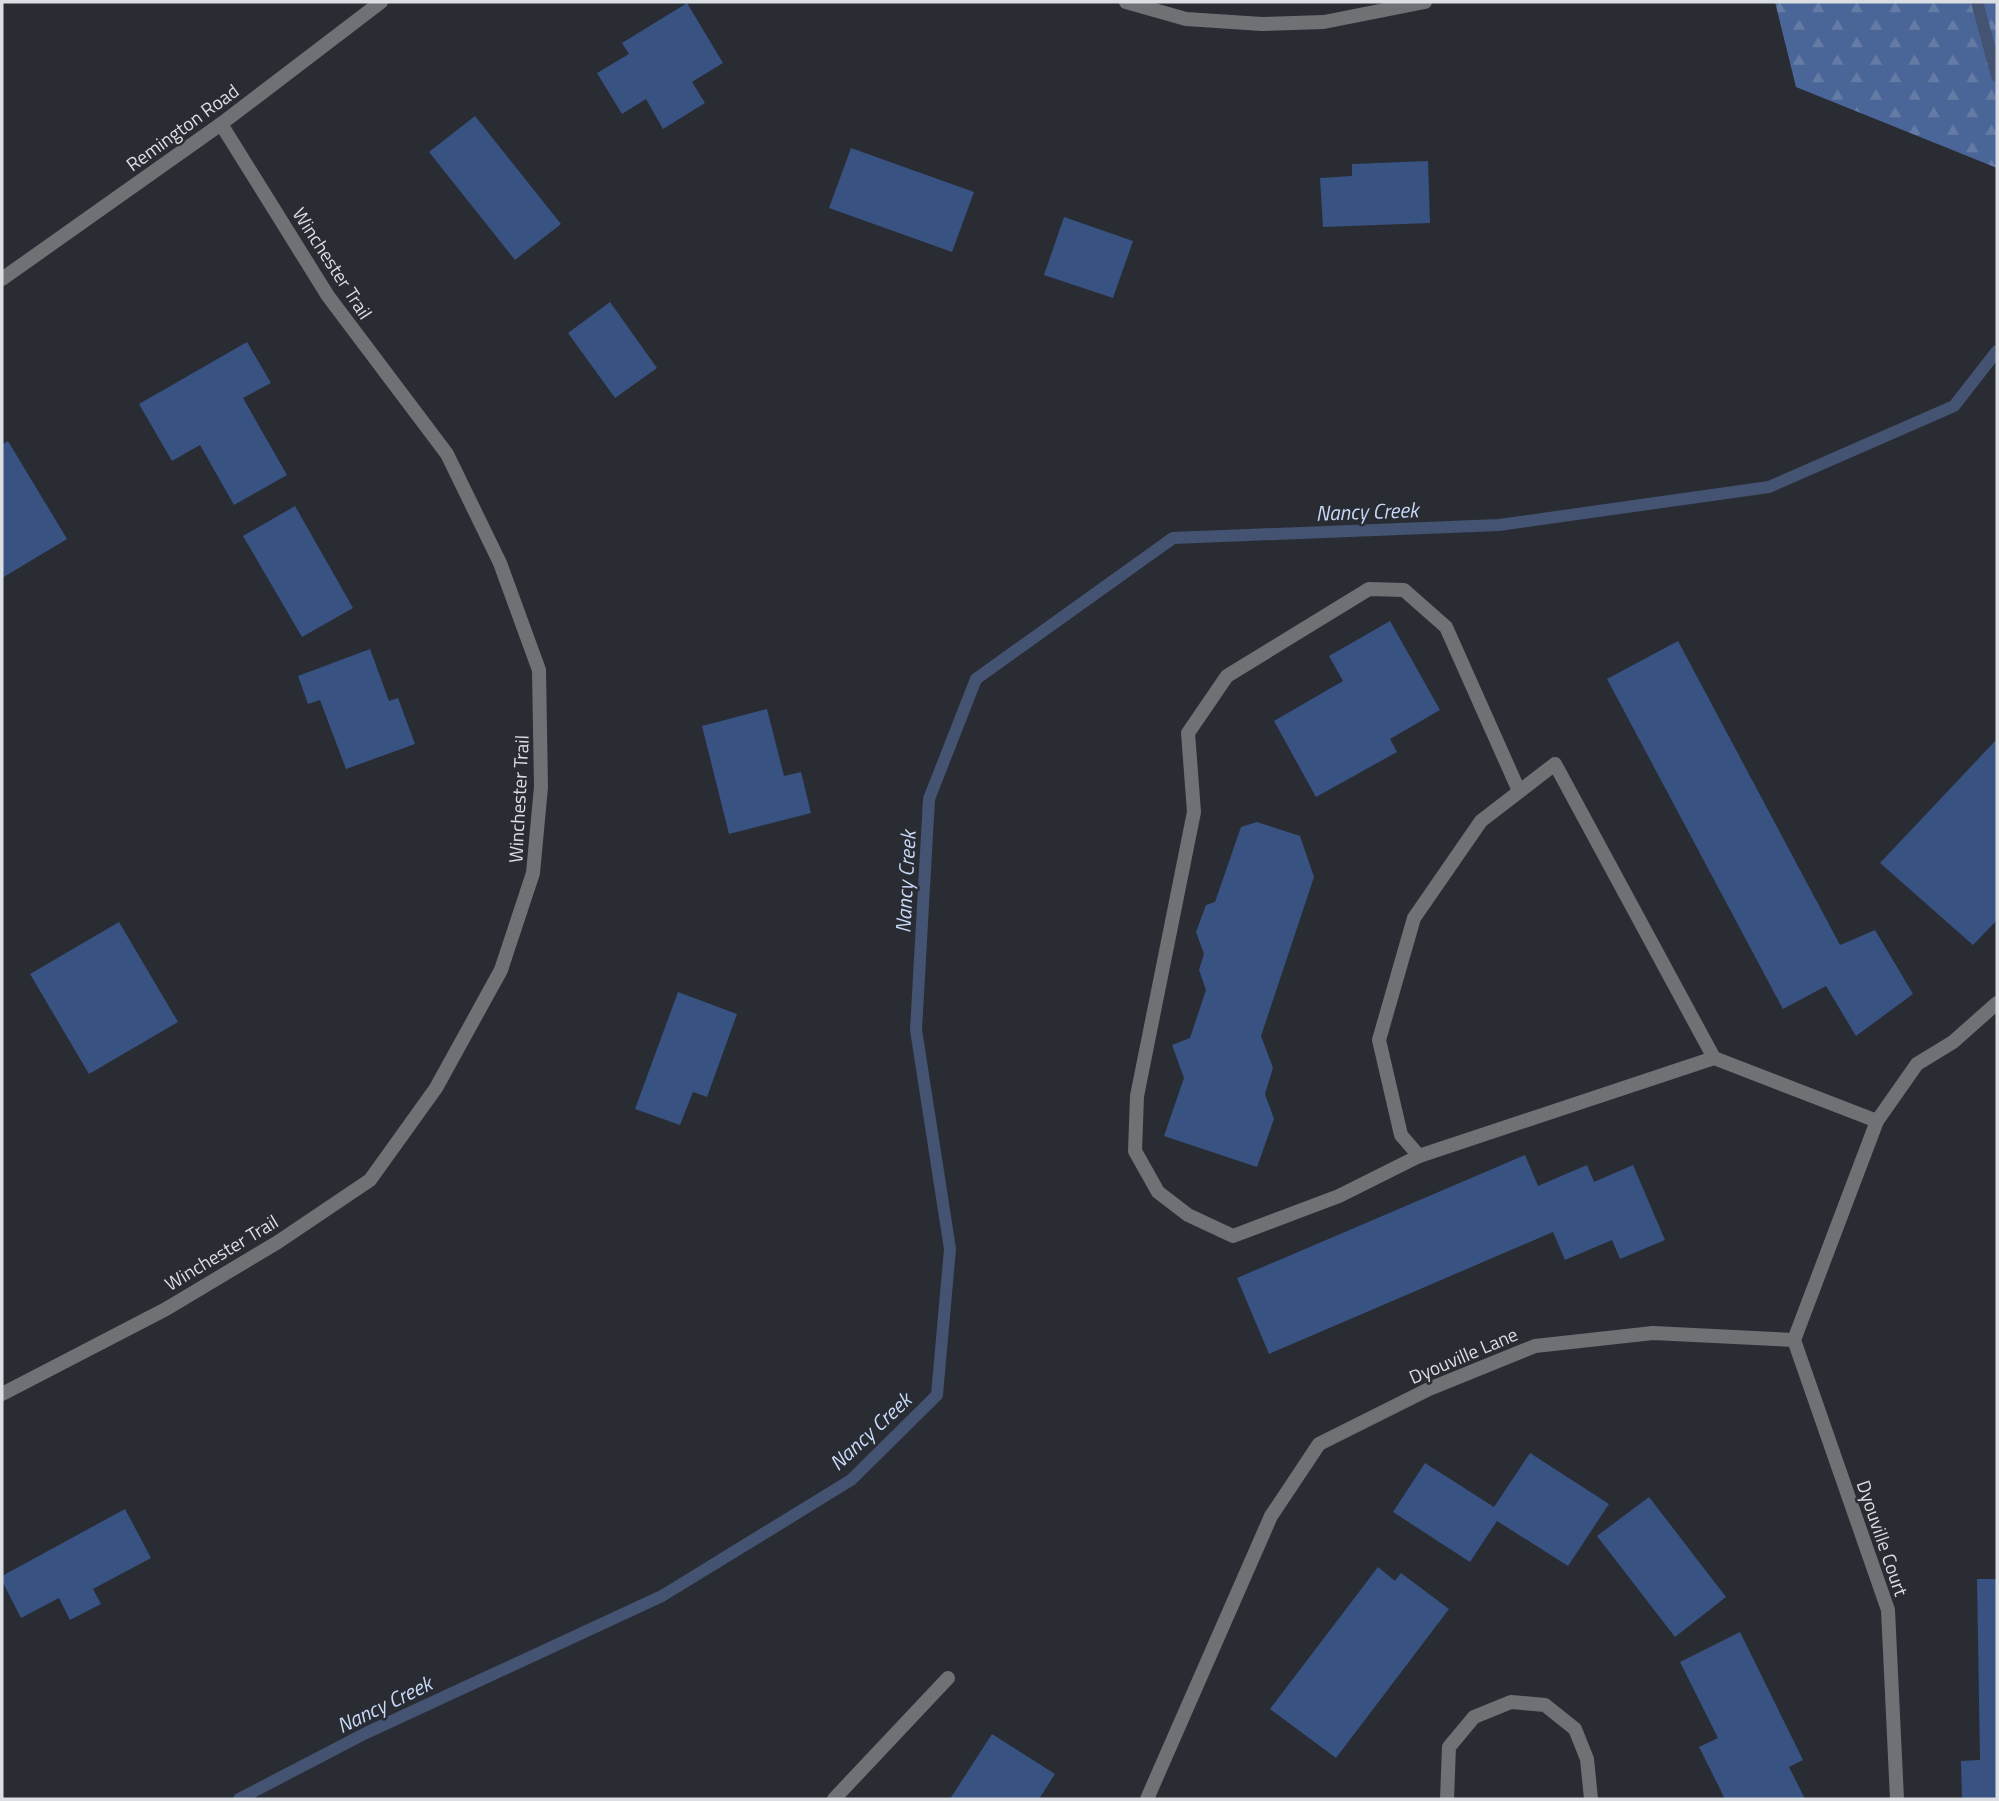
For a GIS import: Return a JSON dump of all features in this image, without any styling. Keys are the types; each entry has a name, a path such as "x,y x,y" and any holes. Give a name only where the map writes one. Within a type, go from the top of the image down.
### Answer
{"street":[{"name":"Remington Road","path":"2,279 221,124 381,2"},
{"path":"1126,2 1186,19 1262,24 1324,22 1425,2"},
{"name":"Winchester Trail","path":"2,1394 166,1308 278,1242 370,1180 436,1088 501,970 533,873 541,787 539,670 500,563 447,454 328,296 221,124"},
{"path":"1519,791 1446,626 1404,590 1369,589 1227,676 1188,733 1194,812 1137,1096 1135,1151 1158,1192 1188,1215 1233,1236 1339,1196 1419,1156 1714,1058 1877,1121"},
{"path":"1419,1156 1401,1135 1379,1040 1414,918 1481,821 1555,764 1714,1058"},
{"path":"1794,1340 1877,1121 1917,1064 1953,1042 1997,1003"},
{"name":"Dyouville Lane","path":"1147,1799 1271,1516 1319,1444 1429,1389 1535,1346 1653,1332 1794,1340"},
{"name":"Dyouville Court","path":"1794,1340 1888,1610 1897,1799"},
{"path":"834,1799 948,1678"},
{"path":"1447,1799 1449,1747 1474,1717 1511,1702 1545,1705 1575,1729 1587,1759 1591,1799"}],"green space":[{"path":"1775,2 1997,2 1997,168 1796,87"}],"building":[{"path":"687,3 723,63 692,82 705,103 663,129 646,99 622,114 597,73 629,54 622,43"},
{"path":"475,116 561,224 515,260 429,152"},
{"path":"851,148 974,192 952,252 829,208"},
{"path":"1428,161 1430,223 1323,227 1320,178 1352,176 1352,164"},
{"path":"1064,217 1133,241 1113,298 1044,275"},
{"path":"610,302 657,368 615,398 568,333"},
{"path":"247,342 271,383 243,398 287,475 234,505 200,445 172,461 139,404"},
{"path":"8,441 67,539 2,578 2,445"},
{"path":"295,506 353,608 302,637 243,536"},
{"path":"1390,621 1440,710 1390,739 1397,752 1316,797 1274,721 1343,681 1329,656"},
{"path":"1678,641 1840,945 1875,930 1913,994 1856,1036 1826,986 1783,1009 1607,679"},
{"path":"370,649 389,701 398,698 415,744 346,769 320,700 308,704 298,676"},
{"path":"767,709 784,776 801,772 811,813 729,834 702,726"},
{"path":"1997,739 1997,920 1973,945 1880,863"},
{"path":"1257,822 1300,836 1314,877 1261,1036 1273,1068 1265,1094 1274,1119 1257,1167 1164,1136 1184,1078 1172,1045 1190,1038 1206,990 1199,970 1204,954 1196,932 1206,905 1215,902 1241,827"},
{"path":"119,922 178,1022 89,1074 30,974"},
{"path":"678,992 737,1014 707,1097 693,1092 680,1125 635,1109"},
{"path":"1525,1155 1538,1186 1587,1165 1594,1182 1633,1165 1665,1240 1620,1259 1612,1240 1565,1260 1553,1232 1269,1354 1237,1278"},
{"path":"1530,1453 1609,1504 1568,1566 1497,1521 1470,1562 1393,1512 1425,1463 1494,1507"},
{"path":"1649,1497 1726,1597 1675,1637 1597,1536"},
{"path":"125,1509 151,1558 93,1589 101,1604 70,1620 59,1598 21,1618 2,1576"},
{"path":"1378,1567 1395,1581 1401,1573 1449,1609 1336,1758 1270,1709"},
{"path":"1977,1579 1997,1579 1997,1799 1962,1799 1961,1761 1980,1760"},
{"path":"1740,1632 1803,1760 1789,1767 1805,1799 1725,1799 1699,1747 1718,1738 1680,1662"},
{"path":"992,1734 1055,1774 1039,1799 950,1799"}],"waterway":[{"name":"Nancy Creek","path":"1977,2 1997,76"},
{"name":"Nancy Creek","path":"239,1799 366,1733 662,1596 851,1480 937,1395 950,1249 916,1030 929,799 976,679 1173,538 1499,525 1769,487 1954,406 1997,351"}]}
